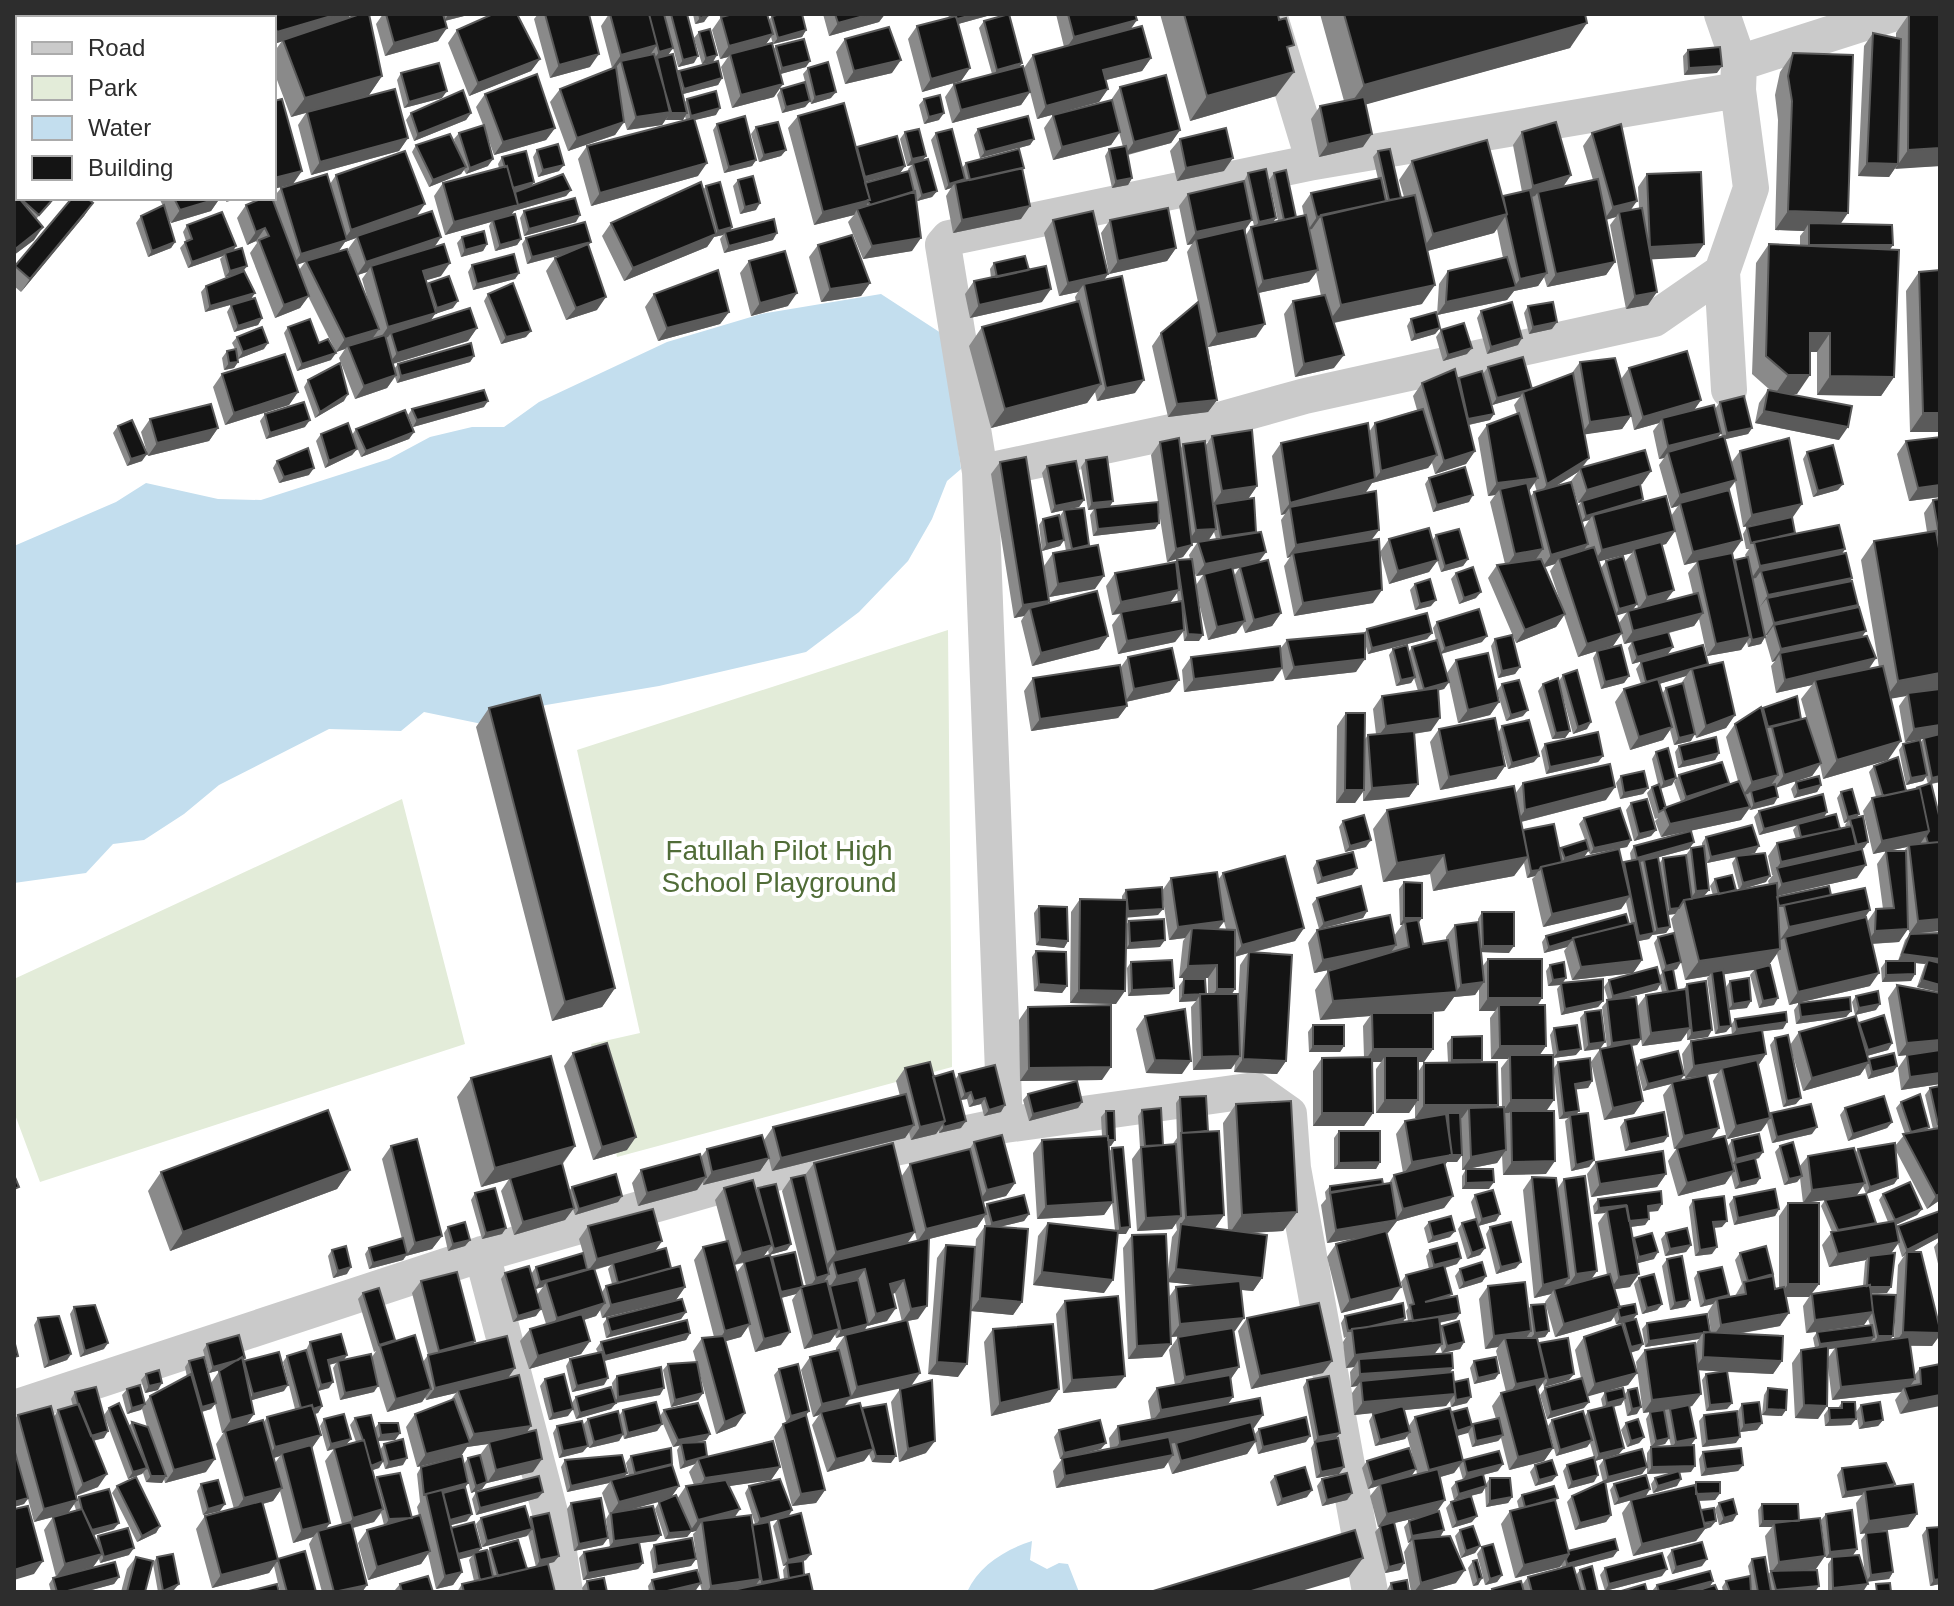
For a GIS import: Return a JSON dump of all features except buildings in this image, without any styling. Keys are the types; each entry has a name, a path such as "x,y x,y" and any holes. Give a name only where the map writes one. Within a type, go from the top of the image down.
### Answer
{"street":[{"path":"1269,14 1314,162"},
{"path":"1722,14 1738,77 1751,188 1722,272 1729,390"},
{"path":"1005,1125 980,472 942,252 949,238 1738,77 1892,14"},
{"path":"980,472 1194,427 1305,396 1654,319 1722,272"},
{"path":"14,1408 482,1254 738,1181 1005,1125 1255,1090 1289,1114 1293,1168 1370,1592"},
{"path":"482,1254 557,1539 565,1592"}],"green space":[{"name":"Fatullah Pilot High School Playground","path":"948,630 952,1067 617,1157 591,1044 640,1033 577,750"},
{"path":"402,799 465,1044 40,1182 14,1112 14,979"}],"water":[{"path":"881,294 944,335 961,469 947,481 932,519 908,561 859,612 806,652 659,686 546,705 482,724 424,712 401,731 329,729 219,785 184,814 144,840 113,844 86,873 14,883 14,546 116,502 146,483 218,499 261,500 389,459 430,437 472,427 504,427 539,402 667,342 761,314"},
{"path":"1032,1541 1030,1560 1047,1569 1059,1563 1068,1564 1079,1592 967,1592 978,1574 994,1560"}]}
